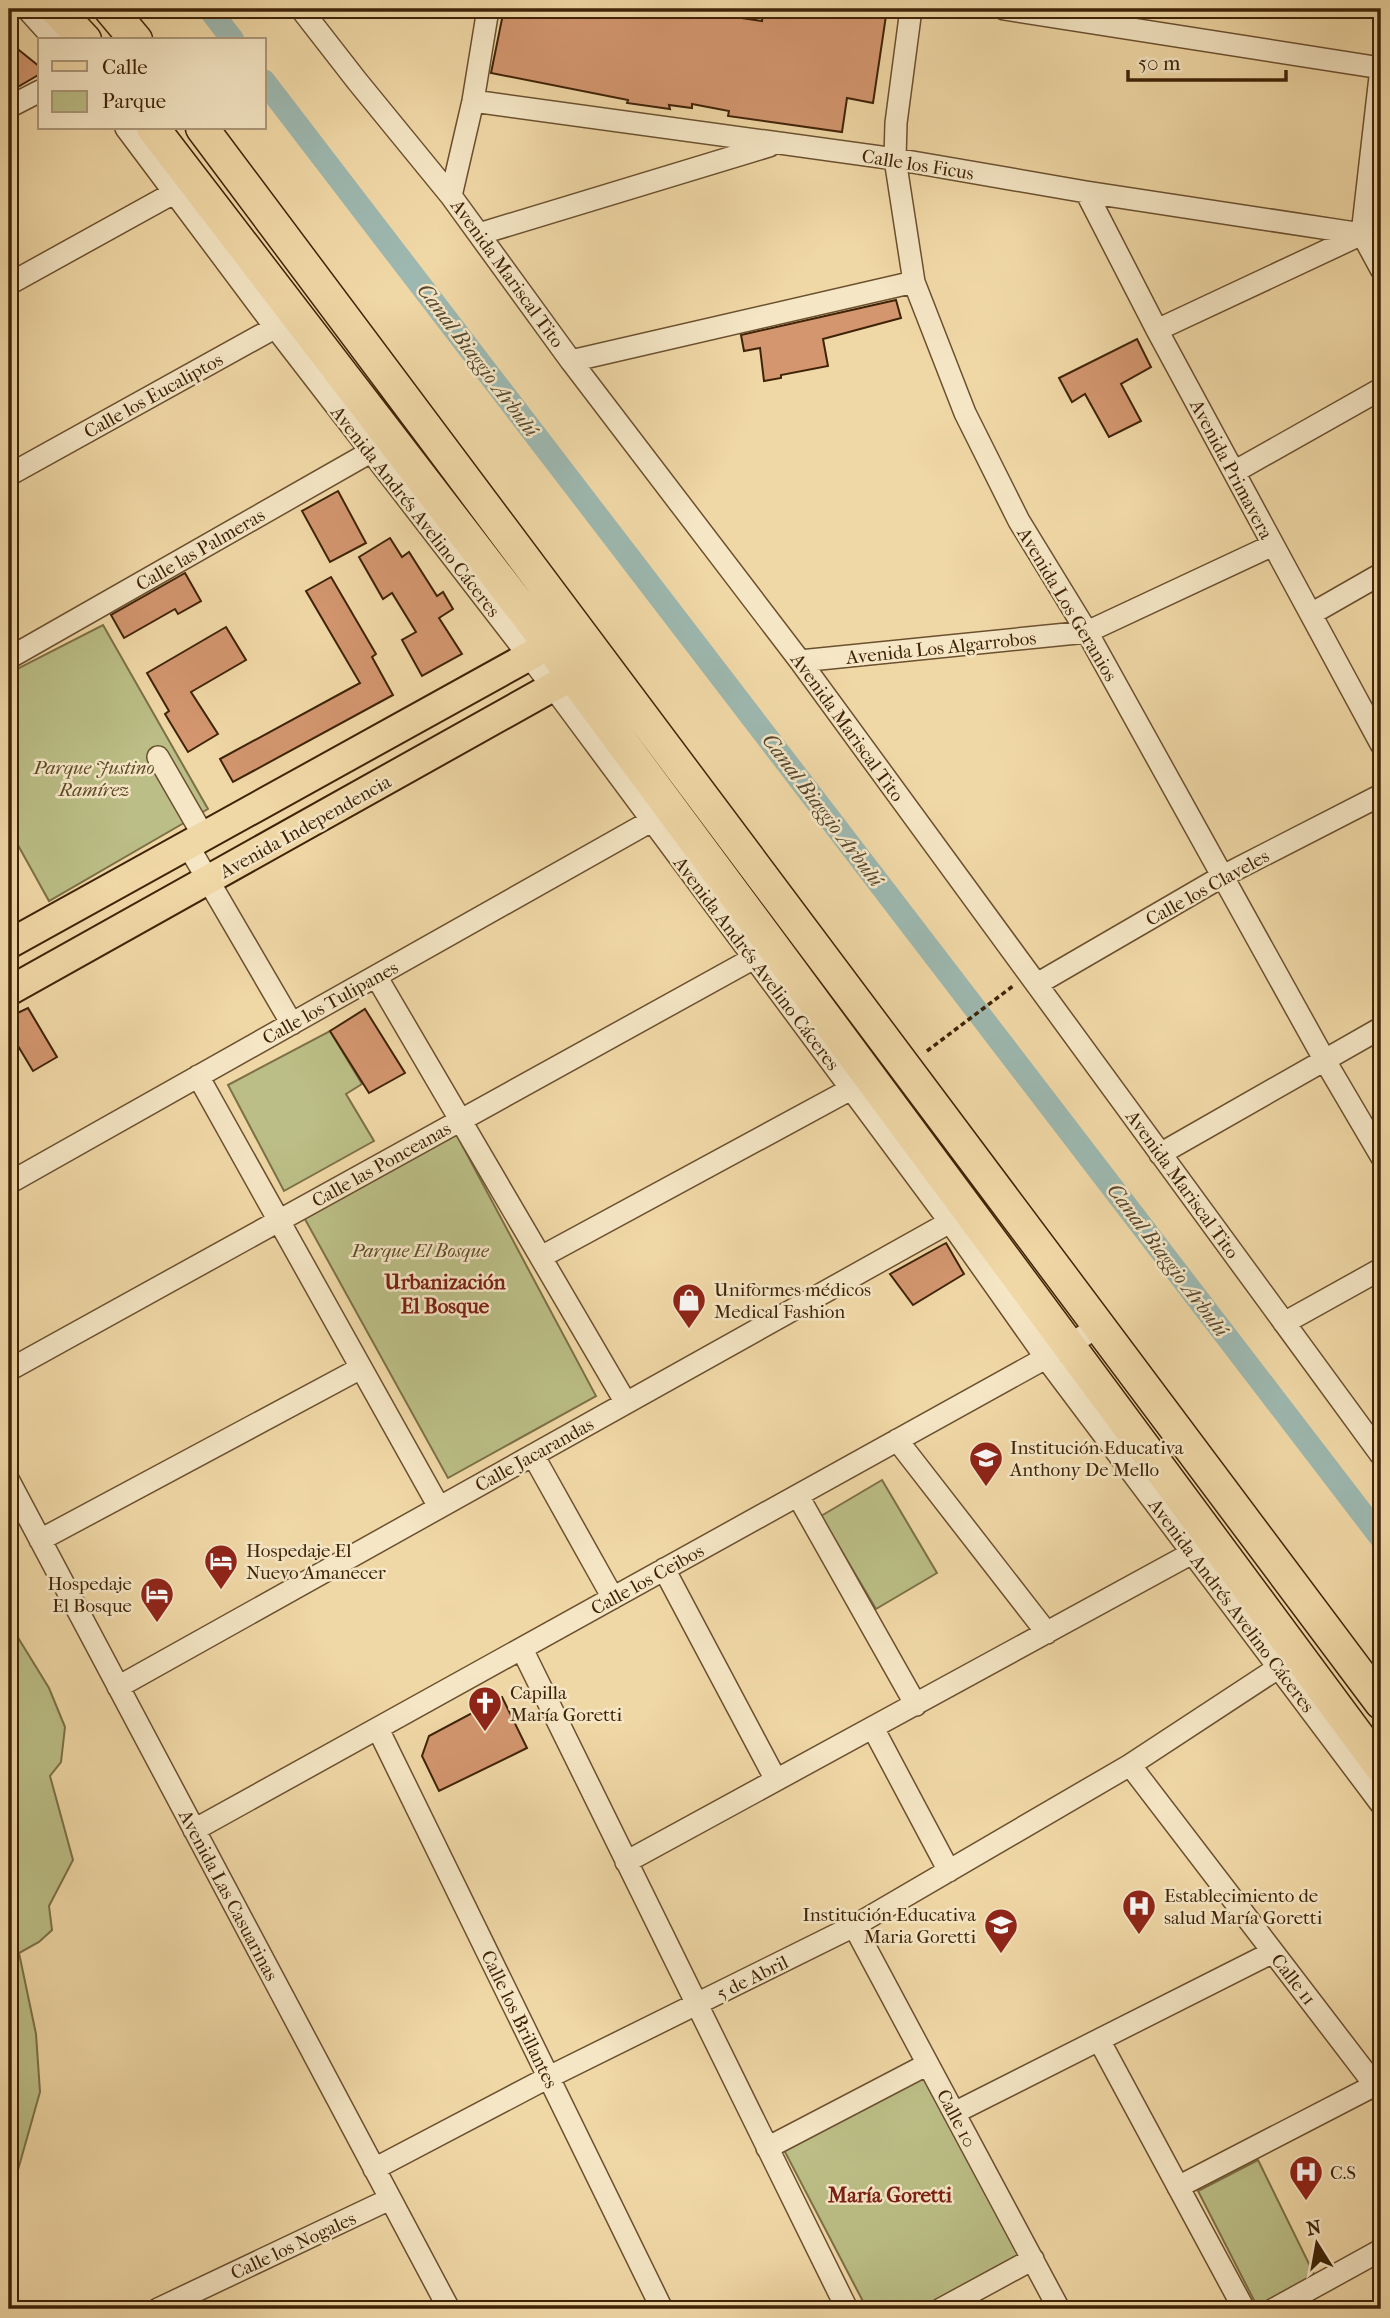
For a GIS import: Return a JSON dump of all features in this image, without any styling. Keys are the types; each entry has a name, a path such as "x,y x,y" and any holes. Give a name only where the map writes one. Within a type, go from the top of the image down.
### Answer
{"highway":[{"path":"110,9 134,38"},
{"name":"Avenida Andrés Avelino Cáceres","path":"154,130 185,187 563,682 1203,1548 1288,1661 1381,1767"},
{"path":"203,130 1381,1703"}],"main road":[{"path":"9,944 577,629"},
{"name":"Avenida Independencia","path":"9,991 601,660"}],"street":[{"path":"27,9 66,26"},
{"name":"Avenida Mariscal Tito","path":"301,9 451,196 572,361 800,661 1381,1455"},
{"path":"451,196 473,101 488,9"},
{"name":"Avenida Los Geranios","path":"911,9 896,123 895,159 914,282 965,413 1019,521 1087,632 1324,1059 1381,1156"},
{"path":"1004,9 1381,68 1362,234 1381,269"},
{"path":"9,107 38,92"},
{"name":"Calle los Ficus","path":"473,101 895,159 1086,192 1362,234"},
{"name":"Avenida Andrés Avelino Cáceres","path":"128,130 185,187"},
{"path":"479,234 777,143"},
{"path":"9,284 185,187"},
{"name":"Avenida Primavera","path":"1086,192 1157,330 1381,744"},
{"path":"1157,330 1362,234"},
{"path":"572,361 914,282"},
{"name":"Calle los Eucaliptos","path":"9,475 286,321"},
{"path":"1234,472 1381,389"},
{"name":"Calle las Palmeras","path":"9,658 381,446"},
{"name":"Avenida Los Algarrobos","path":"800,661 1087,632 1273,545"},
{"path":"1311,614 1381,574"},
{"name":"Avenida Andrés Avelino Cáceres","path":"563,682 651,821 950,1222 1057,1351"},
{"path":"158,757 195,839 208,880 292,1024"},
{"name":"Calle los Claveles","path":"1037,984 1223,876 1381,795"},
{"name":"Calle los Tulipanes","path":"9,1183 651,821"},
{"name":"Calle las Ponceanas","path":"9,1370 754,958"},
{"path":"376,976 626,1403"},
{"path":"1160,1154 1381,1028"},
{"path":"198,1076 439,1507"},
{"path":"541,1257 851,1089"},
{"name":"Calle Jacarandas","path":"118,1687 950,1222"},
{"path":"1284,1323 1381,1269"},
{"name":"Calle los Ceibos","path":"194,1830 1099,1326"},
{"path":"40,1540 362,1368"},
{"path":"897,1440 1047,1633"},
{"path":"533,1455 614,1598"},
{"name":"Avenida Las Casuarinas","path":"9,1481 449,2309"},
{"path":"798,1496 916,1705"},
{"path":"626,1862 1203,1548"},
{"path":"664,1569 776,1780"},
{"path":"522,1648 847,2309"},
{"name":"Avenida Andrés Avelino Cáceres","path":"1288,1661 1381,1804"},
{"name":"5 de Abril","path":"374,2169 549,2077 854,1926 1130,1765 1288,1661"},
{"path":"873,1728 949,1871"},
{"name":"Calle los Brillantes","path":"378,1729 662,2309"},
{"name":"Calle 11","path":"1130,1765 1379,2087"},
{"name":"Calle 10","path":"854,1926 1059,2309"},
{"path":"954,2113 1273,1952"},
{"path":"1099,2040 1244,2309"},
{"path":"767,2148 928,2064"},
{"path":"1178,2187 1379,2087"},
{"name":"Calle los Nogales","path":"158,2309 390,2199"},
{"path":"1274,2309 1381,2250"},
{"path":"941,2309 1033,2259"}],"path":[{"path":"905,1068 1014,985"}],"green space":[{"name":"Parque Justino Ramírez","path":"103,625 208,809 49,901 9,829 9,673"},
{"path":"330,1031 362,1084 346,1094 374,1141 284,1191 228,1085"},
{"name":"Parque El Bosque","path":"455,1132 596,1396 448,1478 301,1212"},
{"path":"882,1480 937,1573 876,1609 821,1516"},
{"path":"9,1623 49,1688 65,1727 61,1762 50,1776 73,1860 49,1906 52,1930 39,1942 19,1953 36,2034 40,2092 16,2177 9,2182"},
{"path":"927,2075 1022,2257 920,2309 867,2309 784,2150"},
{"path":"1258,2160 1315,2276 1257,2306 1198,2191"}],"building":[{"path":"504,9 696,9 695,11 762,21 763,9 887,9 873,103 847,98 842,132 728,116 729,111 692,104 692,108 669,105 670,109 627,103 628,100 491,73"},
{"path":"9,42 38,65 38,75 9,92"},
{"path":"896,300 901,318 823,339 828,366 764,381 760,348 744,351 741,335"},
{"path":"1137,339 1151,367 1121,384 1141,421 1109,437 1085,394 1072,402 1059,378"},
{"path":"338,491 366,543 330,562 302,511"},
{"path":"390,538 402,557 409,552 437,596 443,592 453,609 439,618 462,654 422,676 402,640 416,632 392,593 383,599 359,557"},
{"path":"185,573 201,601 178,614 175,609 124,638 111,615"},
{"path":"331,577 376,654 372,657 393,695 233,782 220,759 360,683 306,591"},
{"path":"226,627 246,660 191,692 218,734 188,752 165,714 169,711 147,673"},
{"path":"28,1008 57,1057 33,1071 9,1031 9,1017"},
{"path":"365,1009 405,1073 369,1093 330,1031"},
{"path":"946,1243 964,1274 913,1305 890,1274"},
{"path":"502,1697 527,1748 439,1791 422,1756 429,1736"}],"waterway":[{"name":"Canal Biaggio Arbulú","path":"209,9 231,38"},
{"name":"Canal Biaggio Arbulú","path":"266,84 1381,1538"}],"place":[{"name":"Uniformes médicos Medical Fashion","path":"689,1330"},
{"name":"Institución Educativa Anthony De Mello","path":"986,1488"},
{"name":"Hospedaje El Nuevo Amanecer","path":"221,1591"},
{"name":"Hospedaje El Bosque","path":"157,1624"},
{"name":"Capilla María Goretti","path":"485,1733"},
{"name":"Establecimiento de salud María Goretti","path":"1139,1936"},
{"name":"Institución Educativa Maria Goretti","path":"1001,1955"},
{"name":"C.S","path":"1306,2202"}],"district":[{"name":"Urbanización El Bosque","path":"445,1294"},
{"name":"María Goretti","path":"890,2195"}]}
